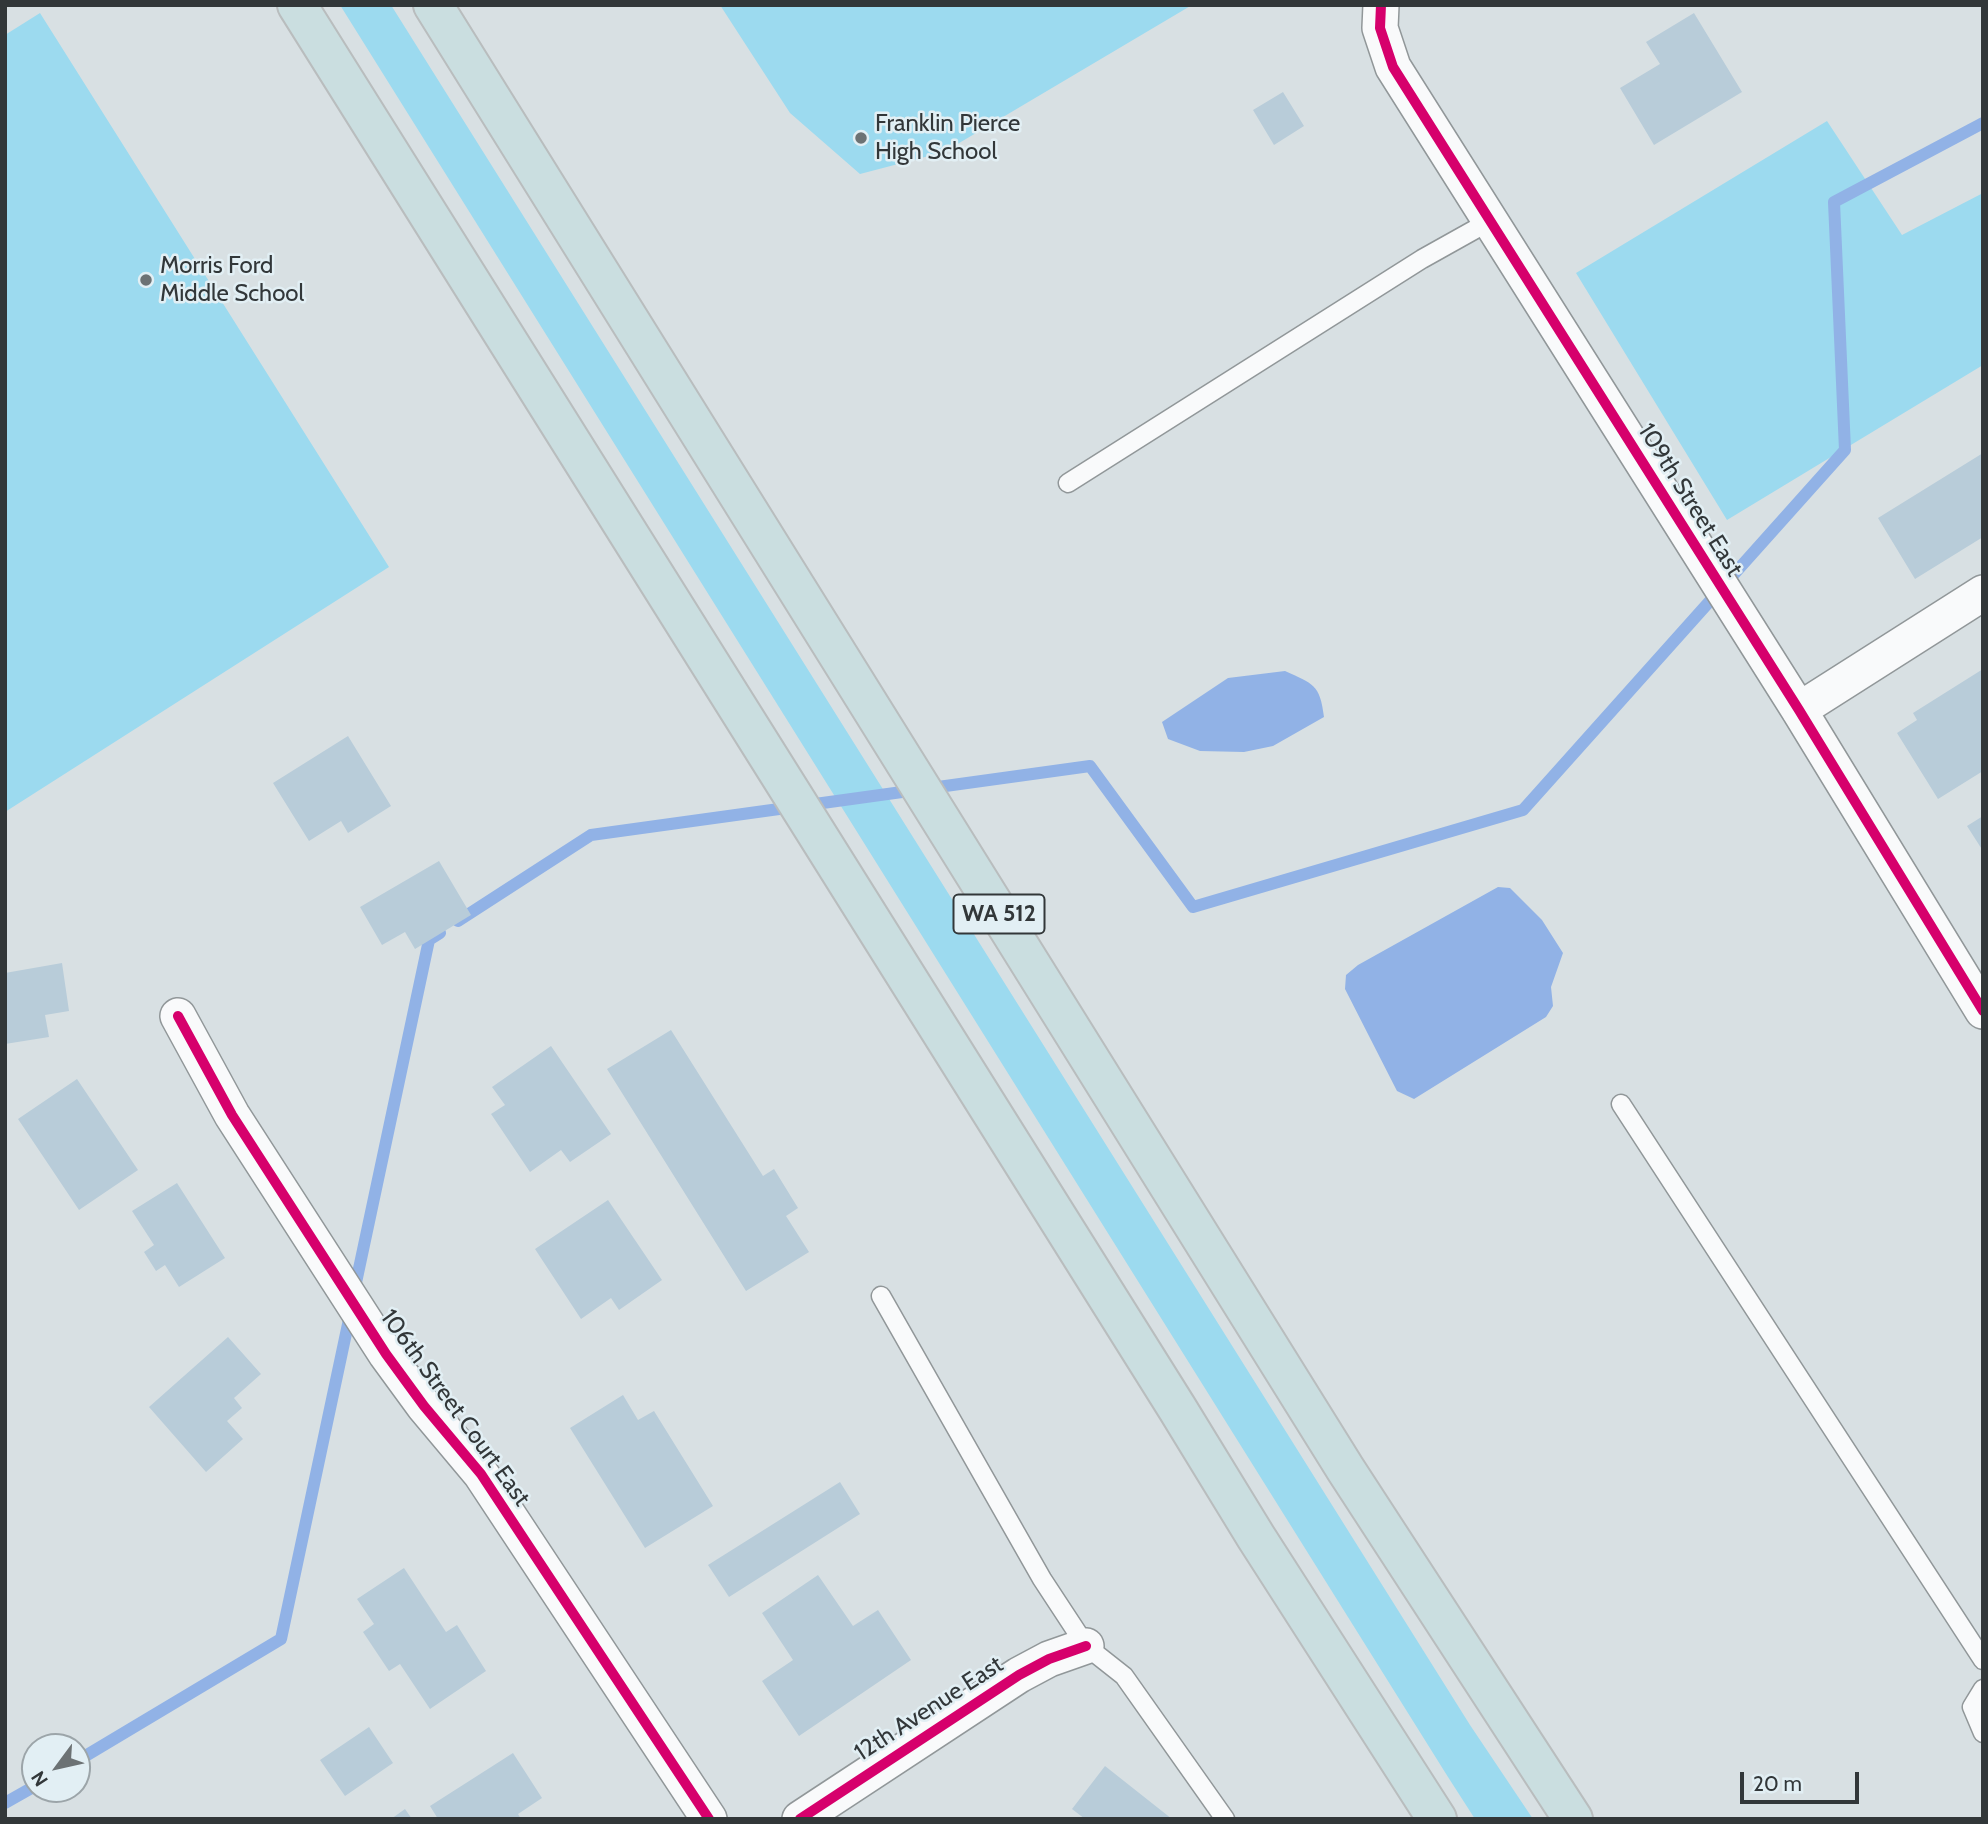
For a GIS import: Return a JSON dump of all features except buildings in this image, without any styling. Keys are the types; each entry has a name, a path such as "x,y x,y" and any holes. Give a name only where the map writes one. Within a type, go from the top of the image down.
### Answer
{"highway":[{"path":"297,5 1177,1408 1255,1537 1437,1819"},
{"name":"WA 512","path":"433,5 1346,1470 1573,1819"}],"street":[{"name":"109th Street East","path":"1381,5 1380,28 1393,67 1798,710 1983,1011"},
{"path":"1798,710 1983,593"},
{"name":"106th Street Court East","path":"178,1016 232,1115 386,1354 424,1406 481,1474 709,1819"},
{"name":"12th Avenue East","path":"800,1819 1019,1675 1049,1659 1086,1646"}],"lane":[{"path":"1068,483 1410,267 1490,221"},
{"path":"1620,1104 1983,1660"},
{"path":"881,1296 1042,1579 1086,1646 1124,1676 1225,1819"},
{"path":"1983,1689 1972,1707 1983,1733"}],"shaded area":[{"path":"340,5 391,5 1470,1725 1533,1819 1475,1819"},
{"path":"720,5 1192,5 944,152 860,174 790,113"},
{"name":"Morris Ford Middle School","path":"40,13 389,567 5,812 5,35"},
{"path":"1827,121 1902,235 1983,193 1983,365 1727,520 1576,273"},
{"path":"1285,671 1314,686 1324,717 1273,746 1244,752 1200,751 1168,739 1162,722 1228,678"},
{"path":"1498,887 1510,888 1542,920 1563,953 1551,987 1553,1006 1546,1017 1414,1099 1397,1091 1345,989 1346,975 1358,965"}],"waterway":[{"path":"458,921 591,835 1090,766 1193,907 1523,810 1845,450 1834,202 1983,123"},
{"path":"354,1292 429,940 440,933"},
{"path":"91,1753 281,1639 351,1310"},
{"path":"5,1803 21,1794"}],"cycle path":[{"path":"1381,5 1380,28 1393,67 1799,710 1983,1011"},
{"path":"178,1016 232,1115 386,1354 424,1406 481,1474 709,1819"},
{"path":"800,1819 1019,1675 1049,1659 1086,1646"}],"place":[{"name":"Franklin Pierce High School","path":"861,138"},
{"name":"Morris Ford Middle School","path":"146,280"}]}
